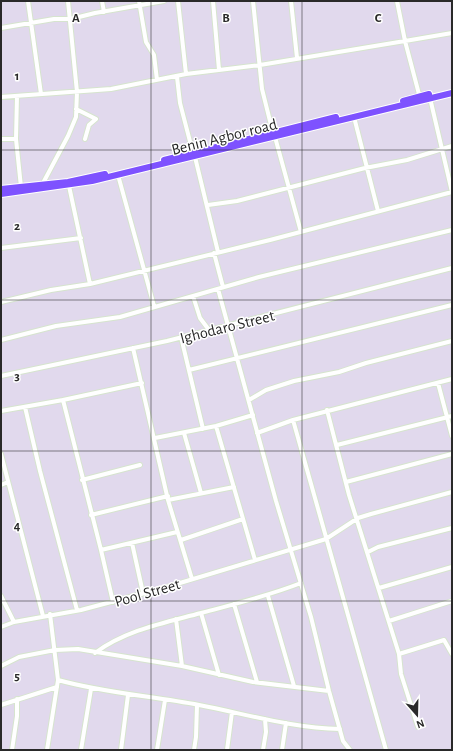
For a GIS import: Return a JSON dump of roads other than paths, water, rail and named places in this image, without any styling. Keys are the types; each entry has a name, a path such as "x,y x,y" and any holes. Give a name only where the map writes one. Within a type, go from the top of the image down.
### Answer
{"highway":[{"name":"Benin Agbor road","path":"274,135 354,117 452,89"},
{"name":"Benin Agbor road","path":"1,194 69,186 118,175 420,98 430,98 452,93"},
{"name":"Benin Agbor road","path":"1,189 42,185 117,172 194,155"}],"street":[{"path":"28,1 41,94"},
{"path":"42,185 68,136 76,117 77,92 71,19 68,1"},
{"path":"102,1 104,12"},
{"path":"1,28 54,19 71,19 139,3 164,1"},
{"path":"178,1 186,74"},
{"path":"213,1 219,70"},
{"path":"253,1 262,89 301,232"},
{"path":"291,1 297,58"},
{"path":"398,1 420,98"},
{"path":"139,3 146,42 154,55 157,80"},
{"path":"1,97 111,89 186,74 260,65 452,34"},
{"path":"177,77 180,103 208,205 223,288"},
{"path":"17,96 16,139 21,187"},
{"path":"1,302 51,290 90,284 301,232 452,192 451,182 430,98"},
{"path":"76,109 96,119 89,125 85,139"},
{"path":"354,117 365,168 378,211"},
{"path":"1,139 16,139"},
{"path":"208,205 237,201 288,186 407,160 452,146"},
{"path":"118,175 154,306"},
{"path":"69,186 90,284"},
{"path":"1,340 56,326 120,317 154,306 218,289 452,230"},
{"path":"1,248 81,238"},
{"name":"Ighodaro Street","path":"1,376 182,337 452,268"},
{"path":"218,289 290,550 301,583 343,741 350,750"},
{"path":"193,296 200,318 209,330"},
{"path":"189,370 452,305"},
{"path":"182,337 203,429"},
{"path":"249,400 266,390 294,381 339,372 366,363 452,341"},
{"path":"133,348 168,498 192,580"},
{"path":"257,433 327,410 452,379"},
{"path":"1,411 63,400 142,383"},
{"path":"438,383 452,436"},
{"path":"63,400 82,480 101,550 112,602"},
{"path":"25,407 40,471 77,610"},
{"path":"327,410 346,482 399,654 402,674 418,727"},
{"path":"155,438 216,426 252,415"},
{"path":"337,445 452,416"},
{"path":"293,420 386,750"},
{"path":"216,426 255,560"},
{"path":"184,433 201,493"},
{"path":"1,454 43,616"},
{"path":"346,482 452,454"},
{"path":"82,480 140,465"},
{"path":"1,485 8,482"},
{"path":"91,515 168,498 234,487"},
{"name":"Pool Street","path":"1,627 14,622 112,602 192,580 326,539 358,518 452,492"},
{"path":"181,540 243,519"},
{"path":"368,552 378,547 452,528"},
{"path":"101,550 177,532"},
{"path":"132,543 143,594"},
{"path":"379,588 452,567"},
{"path":"95,653 117,638 176,619 201,614 268,596 301,583"},
{"path":"1,596 14,622"},
{"path":"268,596 294,686"},
{"path":"389,622 452,601"},
{"path":"234,604 257,682"},
{"path":"47,750 58,680 50,614"},
{"path":"201,614 219,675"},
{"path":"176,619 182,666"},
{"path":"399,654 444,640 452,654"},
{"path":"1,666 20,657 55,650 78,649 95,653 182,666 257,682 329,691"},
{"path":"58,680 91,689 197,705 286,724 315,729 340,729"},
{"path":"1,705 57,687"},
{"path":"81,750 91,689"},
{"path":"121,750 128,695"},
{"path":"12,750 17,716 16,699"},
{"path":"157,750 165,700"},
{"path":"194,750 197,705"},
{"path":"227,750 232,712"},
{"path":"263,750 266,732 265,719"},
{"path":"282,750 286,724"}]}
